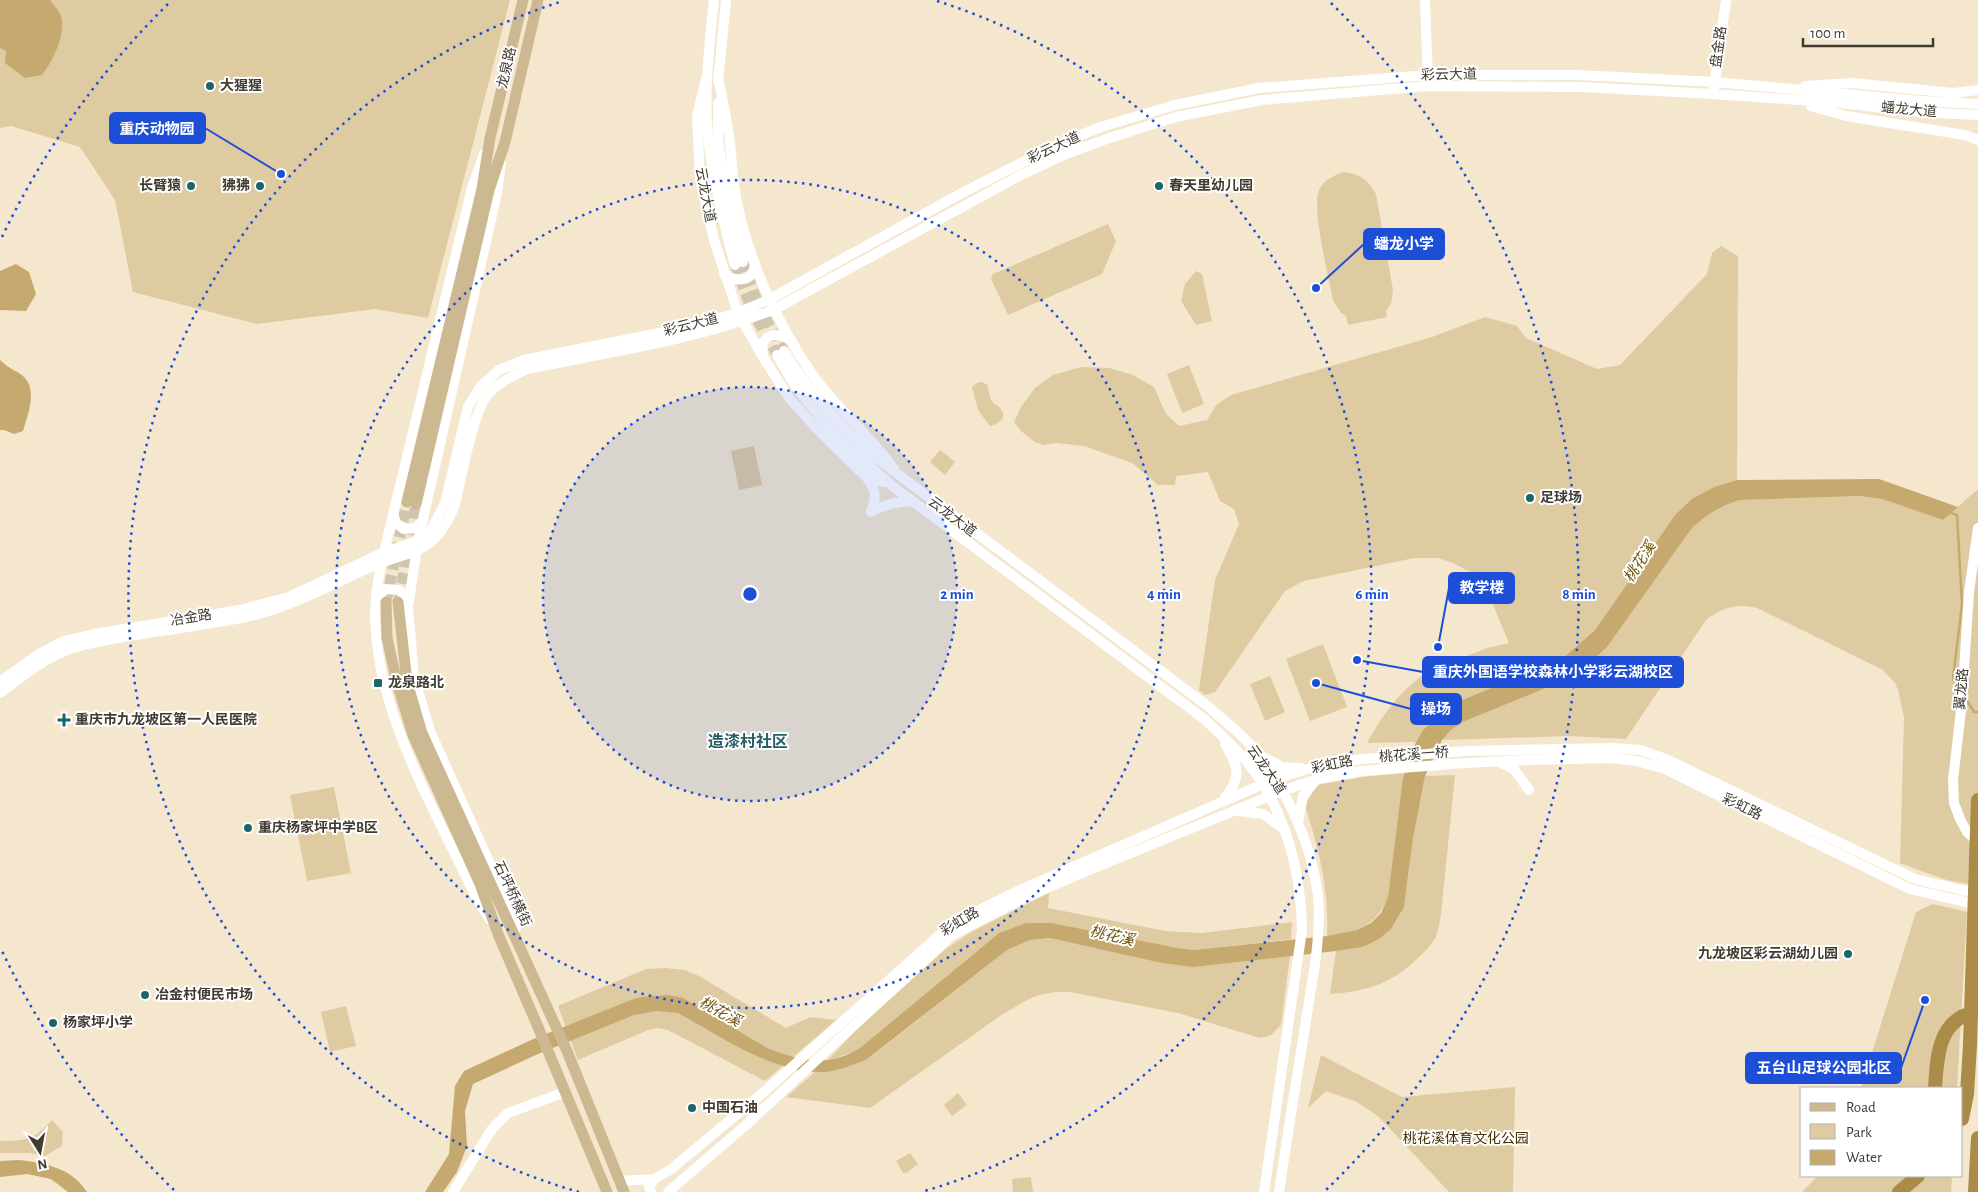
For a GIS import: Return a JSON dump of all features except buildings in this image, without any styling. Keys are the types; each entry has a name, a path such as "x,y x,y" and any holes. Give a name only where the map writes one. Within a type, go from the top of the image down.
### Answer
{"highway":[{"path":"1963,1113 1967,1094 1970,1045 1978,800"},
{"path":"1935,1087 1939,1047 1945,1034 1960,1018 1978,1012"},
{"path":"1974,1192 1978,1138"},
{"path":"1911,1184 1927,1177"}],"main road":[{"name":"龙泉路","path":"523,0 490,138 482,189 412,503 489,190 505,142 538,0"},
{"name":"云龙大道","path":"714,0 707,75 708,144 718,201 739,263 726,198 718,141 718,76 726,0"},
{"path":"1426,0 1428,86"},
{"name":"盘金路","path":"1713,94 1726,0"},
{"name":"云龙大道","path":"707,75 697,116 697,148 700,178 724,274 740,317 789,398 820,432 864,475 895,488"},
{"name":"彩云大道","path":"382,563 416,552 438,536 449,519 454,505 479,409 488,394 506,379 527,369 680,338 740,317 962,193 1059,144 1101,127 1175,105 1259,88 1428,75 1579,75 1715,82 1782,88 1840,98"},
{"name":"云龙大道","path":"718,76 729,137 736,197 755,264 770,299 812,374 846,416 882,453 902,480"},
{"path":"1782,88 1834,83 1954,93 1978,90"},
{"name":"彩云大道","path":"418,541 431,530 445,503 468,407 480,387 499,370 524,360 740,317 775,308 1021,176 1066,154 1176,117 1262,100 1428,86 1584,88 1791,100 1840,98"},
{"name":"蟠龙大道","path":"1840,98 1978,104"},
{"name":"蟠龙大道","path":"1840,98 1920,112 1978,114"},
{"path":"1791,100 1846,116 1965,136 1978,140"},
{"path":"381,600 384,552 472,188 490,138"},
{"path":"403,604 497,193 505,142"},
{"path":"724,274 737,280 744,280 750,276 755,264"},
{"path":"763,357 761,348 763,340 769,336 777,334 793,342"},
{"name":"云龙大道","path":"1264,1192 1297,971 1302,930 1302,899 1285,830 1262,785 1242,756 1202,718 895,488 862,461 828,426 799,390 780,353 838,422 871,454 902,480 1209,707 1258,753 1275,779 1298,822 1318,896 1318,929 1313,972 1279,1192"},
{"path":"864,475 873,487 876,499 871,512 883,505 913,501"},
{"path":"394,516 396,523 404,530 416,528 423,520"},
{"name":"翼龙路","path":"1978,528 1969,592 1962,702 1952,780 1954,803 1960,819 1968,832 1978,842"},
{"name":"冶金路","path":"0,682 39,654 64,641 94,634 240,610 289,597 384,552 418,541"},
{"name":"冶金路","path":"0,693 44,662 70,648 101,641 243,618 294,603 382,563"},
{"path":"381,600 386,589 399,590 406,598 403,604"},
{"name":"石坪桥横街","path":"381,600 397,683 413,735 480,884 498,934 607,1192"},
{"name":"石坪桥横街","path":"403,604 407,682 422,733 567,1051 624,1192"},
{"path":"1218,732 1236,764 1238,775 1234,787 1223,801"},
{"name":"彩虹路","path":"1466,751 1604,748 1640,750 1666,759 1914,879 1978,894"},
{"name":"桃花溪一桥","path":"1362,759 1466,751"},
{"path":"1258,753 1272,763 1282,767 1314,767"},
{"name":"彩虹路","path":"1465,763 1611,758 1637,761 1665,769 1910,889 1978,905"},
{"name":"彩虹路","path":"619,1181 654,1179 670,1170 765,1091 953,923 1022,888 1275,779 1314,767 1362,759"},
{"path":"1495,761 1514,769 1529,790"},
{"name":"桃花溪一桥","path":"1362,771 1465,763"},
{"name":"彩虹路","path":"668,1192 746,1125 957,931 1070,878 1282,791 1317,779 1362,771"},
{"path":"1298,822 1303,796 1317,779"},
{"path":"1234,811 1264,814 1285,830"},
{"path":"453,1192 492,1129 508,1113 565,1092"},
{"path":"735,1116 743,1117 746,1125"},
{"path":"651,1192 649,1187 654,1179"}],"green space":[{"path":"0,0 510,0 428,318 375,309 257,324 133,292 115,200 80,147 11,126 0,128"},
{"path":"1342,172 1354,174 1362,178 1376,194 1393,290 1391,304 1386,310 1387,317 1348,325 1346,316 1340,312 1333,300 1321,242 1317,209 1318,196 1322,185 1330,178"},
{"path":"1108,224 1116,241 1102,274 1008,315 991,279 993,274"},
{"path":"1721,246 1738,256 1737,480 1714,487 1693,499 1675,515 1595,630 1562,659 1437,716 1423,730 1416,742 1367,743 1401,694 1419,678 1429,671 1487,648 1509,643 1486,588 1472,573 1438,558 1414,558 1304,581 1285,591 1215,692 1205,695 1199,690 1215,580 1239,524 1234,509 1220,501 1208,472 1176,476 1175,485 1158,485 1132,463 1084,446 1056,443 1044,445 1035,442 1021,431 1014,422 1021,407 1035,388 1053,375 1081,367 1109,368 1133,375 1154,387 1166,414 1179,426 1207,420 1216,405 1231,395 1432,337 1485,317 1517,326 1526,338 1597,369 1620,365 1707,274 1712,253"},
{"path":"1196,271 1202,274 1212,321 1196,325 1181,301 1185,284"},
{"path":"1189,365 1204,404 1182,413 1167,374"},
{"path":"982,382 987,385 990,397 1003,413 1001,420 990,426 978,410 972,387"},
{"path":"754,446 762,485 739,490 731,451"},
{"path":"940,450 955,462 945,475 930,462"},
{"path":"1978,489 1978,886 1943,879 1900,863 1904,717 1895,683 1883,670 1757,608 1730,607 1706,620 1626,739 1569,736 1442,740 1451,730 1465,721 1568,679 1583,670 1607,647 1692,528 1726,505 1740,500 1859,496 1882,499 1943,520"},
{"path":"1323,644 1347,707 1310,721 1286,659"},
{"path":"1270,676 1285,712 1265,721 1250,684"},
{"path":"1405,773 1388,897 1371,922 1357,930 1327,936 1325,885 1315,838 1305,805 1317,785 1363,777"},
{"path":"1455,775 1441,914 1438,931 1434,940 1408,967 1388,980 1378,985 1355,991 1330,994 1336,951 1360,946 1378,938 1390,929 1399,917 1404,902 1413,835 1425,776"},
{"path":"334,787 351,873 307,881 290,795"},
{"path":"1049,893 1048,908 1165,931 1202,933 1292,922 1291,939 1194,950 1052,923 1026,923 999,933 860,1048 827,1061 856,1030 947,948 971,932"},
{"path":"1933,904 1967,912 1957,1087 1861,1087 1916,912"},
{"path":"1050,938 1194,967 1290,956 1281,1025 1271,1035 1260,1038 1178,1013 1070,992 1055,992 1039,995 1025,1001 1000,1016 870,1108 786,1097 815,1072 842,1069 866,1060 1007,950 1030,940"},
{"path":"646,969 684,970 699,976 786,1028 810,1017 836,1020 765,1081 668,1030 658,1028 648,1030 578,1060 558,1006"},
{"path":"346,1006 356,1046 330,1052 321,1012"},
{"name":"桃花溪体育文化公园","path":"1321,1055 1402,1097 1515,1087 1513,1192 1449,1192 1378,1116 1355,1101 1326,1091 1308,1108"},
{"path":"958,1093 967,1105 952,1116 944,1105"},
{"path":"52,1120 63,1132 62,1146 45,1156 30,1153 0,1153 0,1141 17,1141 29,1138 40,1132"},
{"path":"910,1153 918,1164 906,1173 903,1173 896,1161"},
{"path":"1031,1177 1033,1192 1013,1192 1012,1179"},
{"path":"1817,1177 1952,1177 1951,1192 1802,1192"}],"water":[{"path":"0,0 50,0 60,14 62,31 58,47 42,75 25,78 5,63 6,51 0,48"},
{"path":"16,264 29,272 36,294 26,311 0,310 0,271"},
{"path":"0,360 25,378 31,392 31,400 23,431 14,434 0,430"},
{"name":"桃花溪","path":"1879,479 1958,507 1943,520 1882,499 1859,496 1740,500 1726,505 1692,528 1607,647 1583,670 1568,679 1465,721 1451,730 1442,740 1425,776 1413,838 1404,907 1391,929 1371,943 1362,947 1336,951 1194,967 1162,963 1050,938 1030,940 1007,950 866,1060 828,1072 804,1071 766,1060 747,1052 678,1013 656,1011 634,1015 538,1054 473,1084 465,1111 467,1146 457,1172 443,1192 425,1192 449,1154 455,1086 464,1071 531,1040 641,997 668,995 683,998 767,1048 802,1059 825,1060 837,1058 860,1048 999,933 1026,923 1052,923 1194,950 1327,936 1357,930 1371,923 1381,913 1388,897 1403,778 1416,742 1423,730 1453,704 1562,659 1595,630 1675,515 1692,499 1714,487 1737,480"},
{"path":"19,1160 48,1165 66,1172 74,1177 87,1192 68,1192 51,1179 27,1174 0,1177 0,1161"}],"waterway":[{"path":"1948,512 1957,515 1962,604 1953,679 1959,688"},
{"path":"1966,699 1974,712 1978,712"}],"tunnel":[{"path":"743,262 760,308 784,351"},
{"path":"735,265 752,312 777,355"},
{"path":"386,602 407,502"},
{"path":"399,600 416,504"}],"place":[{"name":"大猩猩","path":"210,86"},
{"name":"重庆动物园","path":"281,174"},
{"name":"长臂猿","path":"191,186"},
{"name":"狒狒","path":"260,186"},
{"name":"春天里幼儿园","path":"1159,186"},
{"name":"蟠龙小学","path":"1316,288"},
{"name":"足球场","path":"1530,498"},
{"name":"教学楼","path":"1438,647"},
{"name":"重庆外国语学校森林小学彩云湖校区","path":"1357,660"},
{"name":"龙泉路北","path":"378,683"},
{"name":"操场","path":"1316,683"},
{"name":"重庆市九龙坡区第一人民医院","path":"64,720"},
{"name":"重庆杨家坪中学B区","path":"248,828"},
{"name":"九龙坡区彩云湖幼儿园","path":"1848,954"},
{"name":"冶金村便民市场","path":"145,995"},
{"name":"五台山足球公园北区","path":"1925,1000"},
{"name":"杨家坪小学","path":"53,1023"},
{"name":"中国石油","path":"692,1108"}],"district":[{"name":"造漆村社区","path":"748,742"}]}
